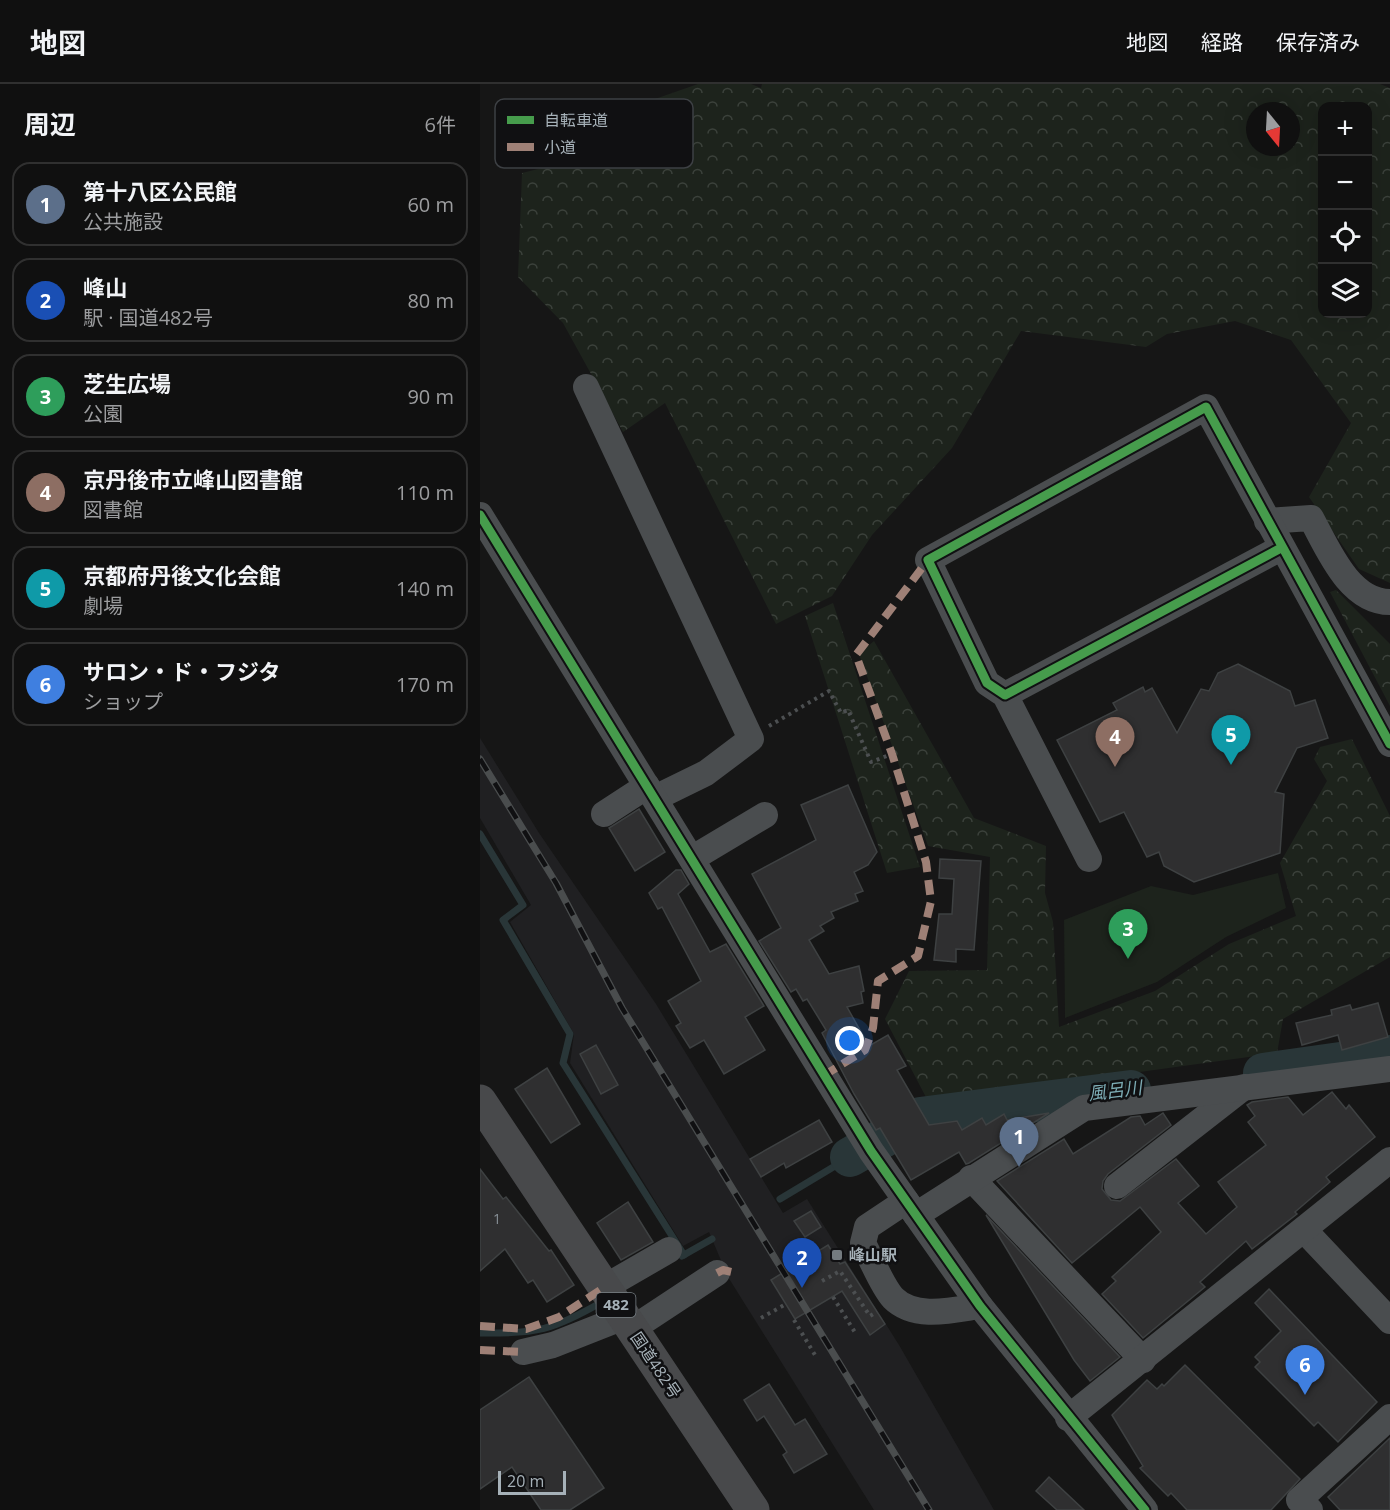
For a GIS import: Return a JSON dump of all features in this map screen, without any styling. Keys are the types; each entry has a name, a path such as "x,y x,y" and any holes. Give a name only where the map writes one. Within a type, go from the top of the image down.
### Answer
{"highway":[{"name":"国道482号","path":"482,1106 753,1510"}],"street":[{"path":"586,387 751,739 706,773 651,792 604,814"},
{"path":"1089,859 1005,695 987,683 928,560 1206,407 1390,744"},
{"path":"480,515 867,1144 980,1306 1068,1418 1145,1510"},
{"path":"1267,521 1311,518 1346,579 1378,602 1390,602"},
{"path":"1005,695 1281,548"},
{"path":"693,858 765,815"},
{"path":"980,1306 945,1312 916,1311 893,1298 863,1243 867,1227 971,1178 1084,1108 1390,1069"},
{"path":"1117,1185 1244,1087"},
{"path":"1068,1418 1305,1231 1390,1160"},
{"path":"971,1178 1143,1360"},
{"path":"1305,1231 1390,1321"},
{"path":"605,1287 669,1250"},
{"path":"523,1352 628,1323 717,1273"},
{"path":"1308,1509 1299,1500 1390,1417"}],"path":[{"path":"751,739 784,715 829,691 841,713 848,710 871,762 892,754"},
{"path":"822,1281 840,1271 863,1309"},
{"path":"833,1297 855,1334"},
{"path":"761,1318 786,1304"},
{"path":"794,1320 815,1355"}],"shaded area":[{"path":"480,738 539,833 656,1004 783,1213 807,1199 899,1345 994,1510 874,1510 728,1277 709,1232 683,1246 570,1063 574,1034 510,922 531,905 480,818"}],"green space":[{"path":"698,84 751,84 761,88 762,84 1380,84 1390,88 1390,583 1359,569 1309,497 1351,423 1291,340 1235,321 1167,334 1146,347 1021,331 952,448 872,535 832,596 776,624 665,403 623,432 563,323 518,277 522,173 542,168 693,168 693,99 655,99"},
{"path":"1336,590 1390,644 1390,706 1330,592"},
{"path":"833,603 920,867 887,873 805,616"},
{"path":"874,641 974,818 1046,846 1045,893 1053,922 1059,1027 1155,991 1229,944 1296,916 1280,863 1327,781 1314,759 1320,747 1352,739 1390,816 1390,957 1283,1019 1277,1053 928,1101 885,1019 909,971 987,970 990,857 928,846 859,654"},
{"path":"1278,873 1286,908 1226,937 1157,982 1065,1018 1064,920 1151,886 1193,895"}],"building":[{"path":"1238,664 1290,691 1295,706 1315,700 1328,738 1297,748 1275,792 1284,794 1280,853 1194,882 1164,866 1159,852 1147,857 1124,812 1100,822 1057,740 1117,710 1113,703 1143,687 1145,692 1152,688 1177,733 1201,689 1209,691 1218,673"},
{"path":"848,785 877,852 868,865 854,872 863,891 855,894 858,901 831,912 834,918 820,926 824,931 809,940 829,974 859,966 864,991 861,992 863,1003 847,1007 869,1046 888,1035 906,1066 897,1070 929,1125 957,1121 962,1130 982,1118 986,1125 1004,1114 1007,1120 1049,1113 969,1163 966,1164 959,1152 911,1180 880,1128 876,1130 854,1094 822,1033 826,1030 807,999 803,1001 796,989 791,992 759,941 781,928 752,874 816,840 801,805"},
{"path":"639,809 665,852 635,871 609,828"},
{"path":"940,859 981,861 974,950 956,949 956,962 934,960 939,914 952,914 954,879 939,878"},
{"path":"676,870 681,870 689,884 678,894 710,952 726,944 764,1006 745,1017 765,1050 724,1074 704,1040 690,1048 676,1026 681,1023 668,1001 701,981 662,907 658,909 649,893"},
{"path":"1378,1003 1388,1037 1342,1050 1338,1035 1302,1045 1296,1023 1332,1015 1331,1010 1350,1005 1352,1010"},
{"path":"596,1045 618,1085 601,1094 580,1054"},
{"path":"547,1068 580,1124 551,1143 515,1089"},
{"path":"1332,1092 1346,1109 1349,1105 1375,1137 1326,1177 1330,1182 1295,1212 1297,1214 1252,1249 1246,1241 1200,1282 1205,1287 1143,1338 1102,1294 1116,1281 1112,1277 1161,1232 1140,1207 1072,1263 997,1181 1064,1139 1073,1154 1131,1117 1140,1116 1145,1125 1163,1113 1171,1125 1108,1174 1103,1181 1102,1189 1111,1200 1120,1201 1176,1159 1199,1186 1178,1203 1206,1234 1237,1207 1218,1182 1266,1145 1248,1122 1255,1116 1247,1105 1252,1102 1288,1097 1303,1115"},
{"path":"819,1120 832,1142 786,1168 784,1163 761,1177 750,1159"},
{"path":"480,1169 503,1199 506,1197 549,1251 551,1250 574,1285 547,1302 533,1280 528,1283 505,1249 480,1271"},
{"path":"628,1202 653,1242 621,1260 597,1223"},
{"path":"811,1211 821,1227 805,1237 794,1221"},
{"path":"986,1215 1120,1357 1090,1381 1074,1360"},
{"path":"828,1245 840,1264 845,1262 885,1324 870,1335 842,1291 795,1319 771,1280"},
{"path":"1269,1289 1377,1402 1338,1442 1318,1422 1314,1426 1255,1367 1260,1362 1255,1357 1281,1331 1255,1303"},
{"path":"1185,1365 1300,1479 1271,1510 1187,1510 1171,1493 1168,1496 1140,1468 1143,1466 1112,1415 1147,1380 1157,1389 1162,1384 1164,1386"},
{"path":"529,1377 604,1488 570,1510 541,1510 512,1467 480,1489 480,1410"},
{"path":"769,1384 795,1425 805,1419 827,1454 794,1473 783,1455 787,1452 764,1416 757,1421 744,1400"},
{"path":"1390,1438 1390,1510 1340,1510 1328,1497"},
{"path":"1049,1477 1084,1510 1057,1510 1036,1491"}],"waterway":[{"path":"480,834 523,905 503,920 570,1034 563,1063 684,1255"},
{"name":"風呂川","path":"1263,1073 1390,1055"},
{"name":"風呂川","path":"850,1157 920,1117 1131,1090"},
{"path":"780,1199 850,1157"},
{"path":"682,1256 712,1239"},
{"path":"480,1333 516,1333 544,1328 570,1319 602,1302"}],"railway":[{"path":"480,759 556,883 622,1008 929,1510"}],"marked path":[{"path":"823,1076 865,1050 873,1028 878,981 918,956 931,901 926,862 892,754 856,655 928,560"},
{"path":"717,1273 723,1270 732,1272"},
{"path":"480,1326 526,1329 559,1317 605,1287"},
{"path":"480,1350 523,1352"}],"cycle path":[{"path":"1281,548 1005,695 987,683 928,560 1206,407 1390,744"},
{"path":"480,515 871,1151 980,1306 1145,1510"}],"place":[{"name":"京都府丹後文化会館","path":"1231,765"},
{"name":"京丹後市立峰山図書館","path":"1115,767"},
{"name":"芝生広場","path":"1128,959"},
{"name":"第十八区公民館","path":"1019,1167"},
{"name":"峰山駅","path":"837,1255"},
{"name":"峰山","path":"802,1288"},
{"name":"サロン・ド・フジタ","path":"1305,1395"}]}
